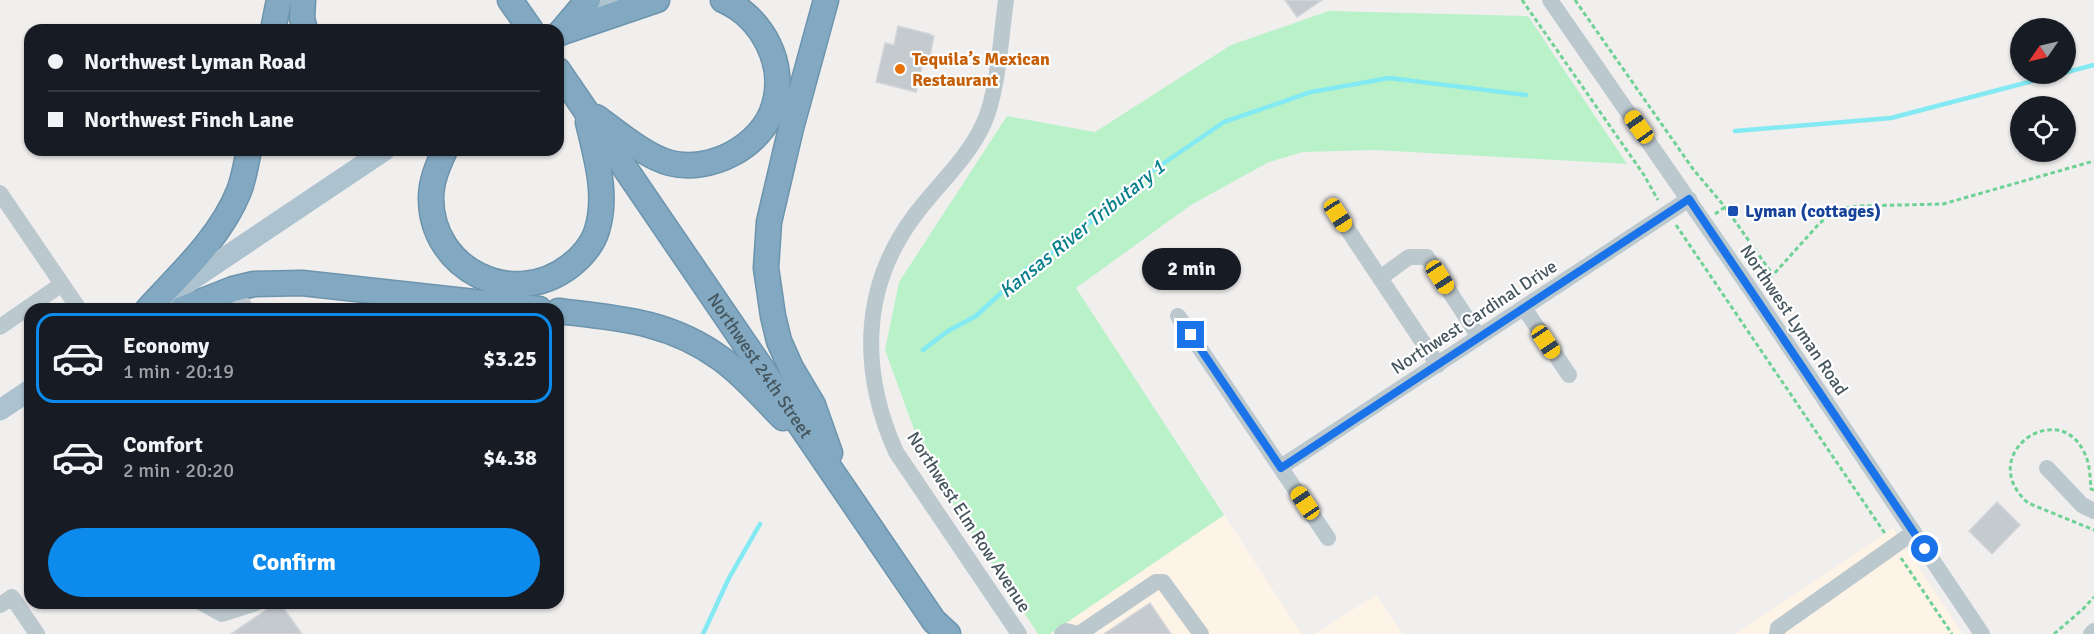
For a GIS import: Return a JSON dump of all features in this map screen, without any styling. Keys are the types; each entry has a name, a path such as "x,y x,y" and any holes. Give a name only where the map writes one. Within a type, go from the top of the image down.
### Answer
{"highway":[{"path":"274,24 279,0"},
{"path":"303,0 304,24"},
{"path":"510,0 527,24"},
{"path":"564,27 588,0"},
{"path":"564,31 657,0"},
{"path":"586,111 645,151 669,163 693,165 720,160 749,142 762,129 774,107 777,78 775,62 765,36 751,18 739,8 723,0"},
{"path":"826,0 791,128 769,222 766,268 772,316 779,341 791,368 813,405 842,486"},
{"name":"Northwest 24th Street","path":"564,79 940,630"},
{"path":"444,156 433,182 431,198 437,230 446,247 457,261 472,272 489,280 510,285 539,282 551,278 578,260 597,233 602,197 601,181 586,111"},
{"path":"153,303 216,232 229,213 240,189 248,156"},
{"path":"197,303 233,289 254,284 302,283 484,303"},
{"path":"564,312 632,319 679,333 720,358 819,452"}],"main road":[{"path":"564,30 608,0"},
{"path":"157,303 376,156"},
{"path":"0,410 24,394"}],"street":[{"name":"Northwest Elm Row Avenue","path":"1006,0 988,111 968,150 921,206 896,244 884,270 875,301 870,350 876,398 896,452 1019,634"},
{"name":"Northwest Lyman Road","path":"1550,0 1689,199 1982,634"},
{"path":"0,193 75,303"},
{"name":"Northwest Cardinal Drive","path":"1281,468 1689,199"},
{"path":"1338,215 1438,365"},
{"path":"1380,278 1409,257 1427,257 1479,337"},
{"path":"35,303 62,284"},
{"path":"233,289 242,303"},
{"path":"1524,308 1569,375"},
{"path":"0,327 24,310"},
{"path":"1179,316 1328,538"},
{"path":"2048,468 2082,505 2094,511"},
{"path":"1777,634 1778,628 1914,532"},
{"path":"1062,634 1066,631 1078,634 1156,582 1163,582 1201,634"},
{"path":"0,605 12,597 37,634"},
{"path":"213,609 222,614 237,609"}],"path":[{"path":"1522,0 1644,175 1650,188 1952,634"},
{"path":"1575,0 1693,169 1725,207 1773,275"},
{"path":"1751,290 1773,275 1834,210 1859,206 1943,204 2094,161"},
{"path":"2054,634 2084,609 2094,597"}],"shaded area":[{"path":"1224,515 1302,634 1050,634"},
{"path":"1893,528 1963,634 1735,634"},
{"path":"1376,595 1403,634 1315,634"}],"green space":[{"path":"1329,11 1528,16 1627,164 1374,150 1303,152 1269,162 1191,205 1076,288 1224,515 1050,634 1038,634 927,465 885,350 899,282 1007,116 1095,132 1231,45"}],"building":[{"path":"1285,0 1322,0 1297,17"},
{"name":"Tequila’s Mexican Restaurant","path":"898,26 934,36 930,56 925,55 916,92 876,82 885,43 894,45"},
{"path":"1997,502 2020,525 1992,554 1969,531"},
{"path":"1150,603 1171,634 1104,634"},
{"path":"267,609 284,609 302,634 231,634"}],"waterway":[{"name":"Kansas River Tributary 1","path":"1735,131 1891,118 2094,65"},
{"name":"Kansas River Tributary 1","path":"923,350 948,331 976,316 1029,267 1067,243 1126,189 1224,122 1311,92 1389,78 1526,95"},
{"name":"Kansas River Tributary 1","path":"703,634 729,578 760,524"}],"place":[{"name":"Tequila’s Mexican Restaurant","path":"900,69"},
{"name":"Lyman (cottages)","path":"1733,211"}],"route":[{"path":"1191,335 1281,468 1689,199 1925,549"}]}
